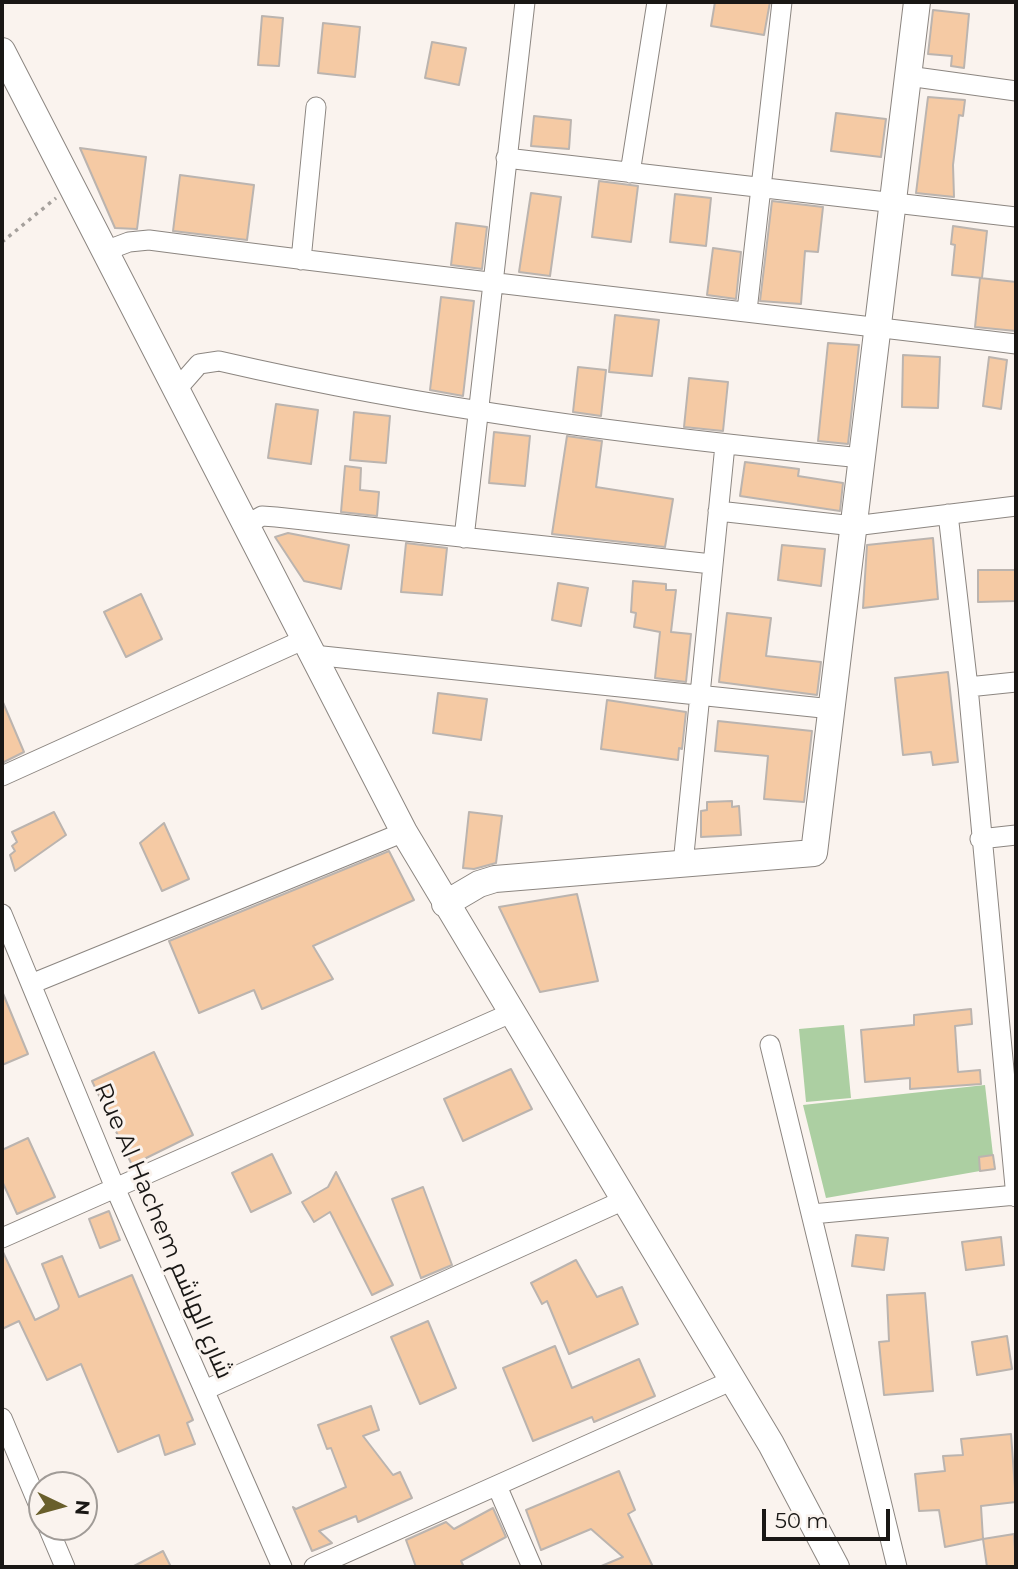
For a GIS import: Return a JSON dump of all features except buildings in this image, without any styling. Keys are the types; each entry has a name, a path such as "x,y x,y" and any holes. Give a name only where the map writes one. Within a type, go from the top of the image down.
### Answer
{"street":[{"path":"464,538 525,2"},
{"path":"630,173 657,2"},
{"path":"747,311 782,2"},
{"path":"445,904 495,878 814,853 917,2"},
{"path":"2,51 404,832 733,1380 812,1516 836,1567"},
{"path":"908,76 1016,91"},
{"path":"300,260 316,107"},
{"path":"506,158 1016,217"},
{"path":"105,251 129,242 149,240 492,285 747,311 1016,344"},
{"path":"177,390 199,364 219,361 478,412 725,445 862,458"},
{"path":"683,864 725,445"},
{"path":"718,511 853,526 1016,506"},
{"path":"812,1214 1016,1196 1009,1047 980,839 968,687 948,514"},
{"path":"246,525 262,516 276,517 712,564"},
{"path":"2,776 309,647 832,709"},
{"path":"968,687 1016,682"},
{"path":"32,984 404,832"},
{"path":"980,839 1016,835"},
{"name":"Rue Al Hachem شارع الهاشم","path":"2,914 116,1190 282,1567"},
{"path":"2,1238 116,1190 511,1013"},
{"path":"770,1045 897,1567"},
{"path":"205,1390 624,1200"},
{"path":"314,1567 733,1380"},
{"path":"2,1418 28,1480"},
{"path":"497,1486 532,1567"},
{"path":"54,1541 65,1567"}],"path":[{"path":"2,242 71,185"}],"green space":[{"path":"844,1025 851,1098 806,1102 799,1029"},
{"path":"985,1085 993,1155 979,1157 980,1171 826,1198 803,1105"}]}
